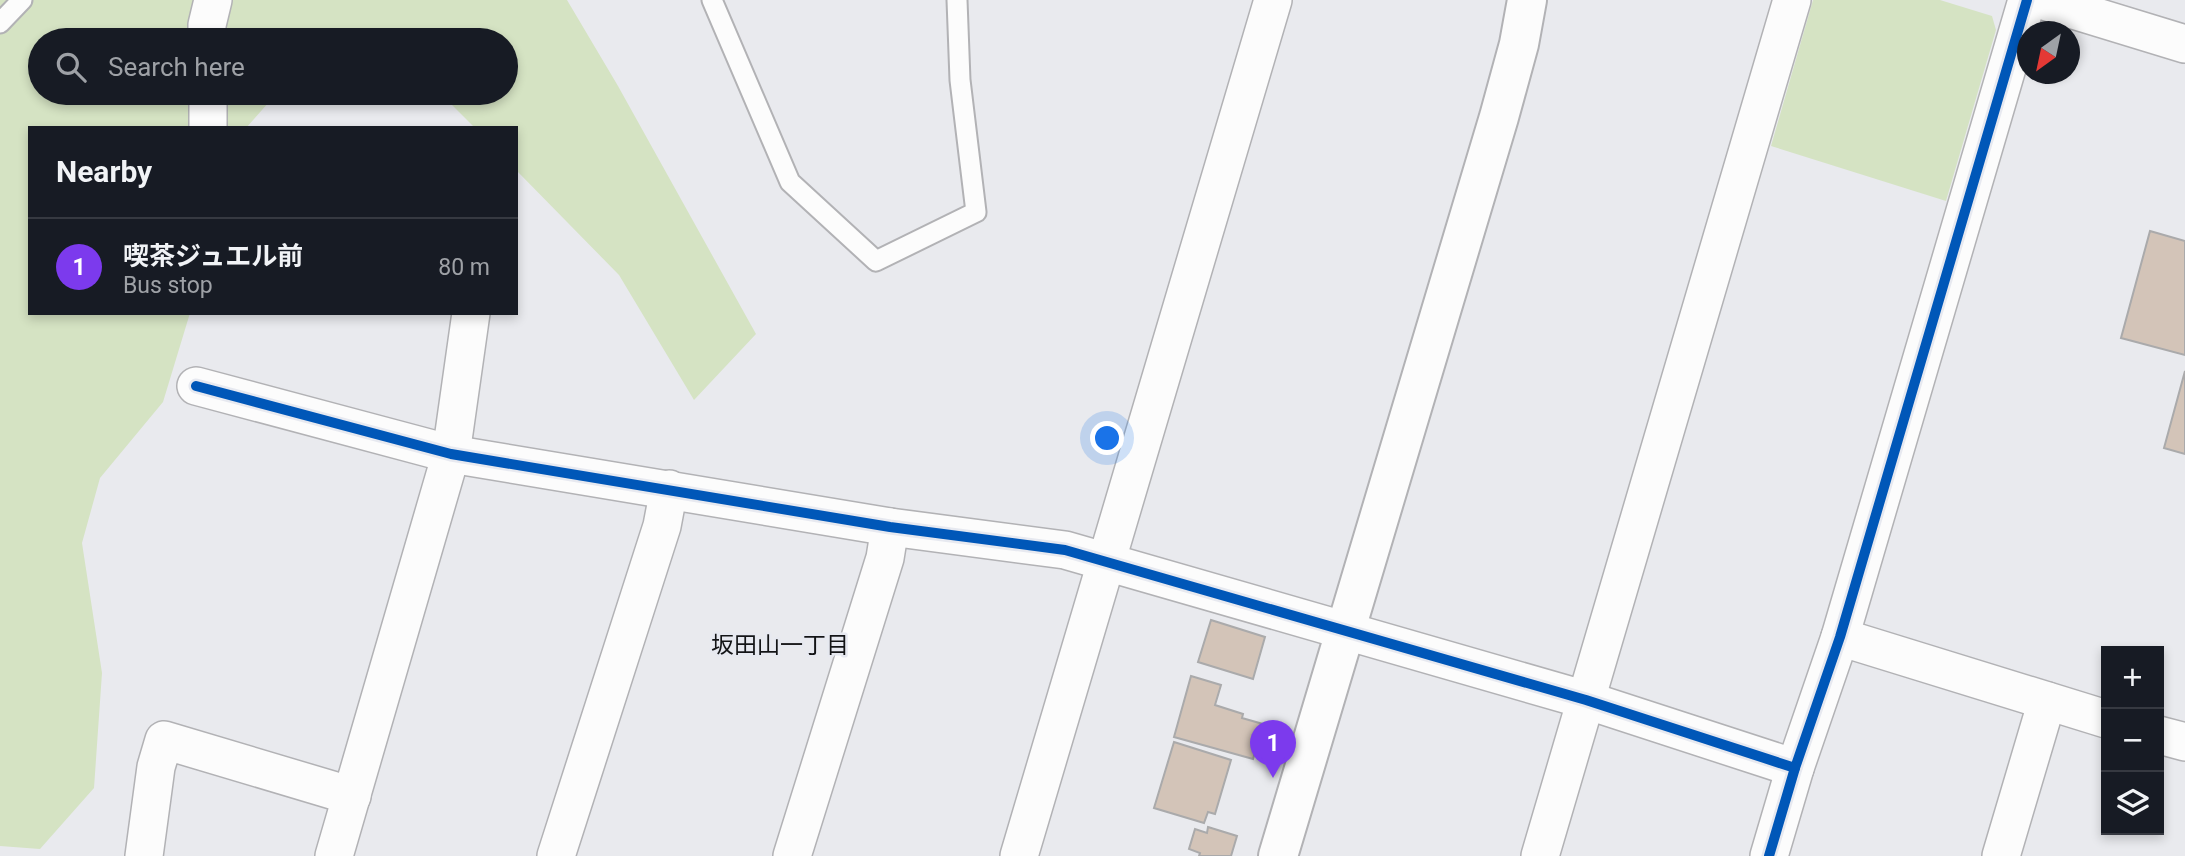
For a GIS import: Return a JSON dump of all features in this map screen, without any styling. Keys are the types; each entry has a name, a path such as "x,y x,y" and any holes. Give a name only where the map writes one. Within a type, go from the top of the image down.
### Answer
{"street":[{"path":"207,28 213,0"},
{"path":"1019,856 1273,0"},
{"path":"1278,856 1499,117 1519,44 1527,0"},
{"path":"1540,856 1792,0"},
{"path":"1769,856 1795,768 1840,638 2027,0"},
{"path":"2041,0 2185,44"},
{"path":"208,105 208,126"},
{"path":"334,856 451,454 471,315"},
{"path":"196,386 451,454 890,527 1065,550 1586,700 1795,768"},
{"path":"556,856 662,526 669,489"},
{"path":"792,856 886,558 890,527"},
{"path":"1840,638 2101,717"},
{"path":"2001,856 2047,701"},
{"path":"2164,737 2185,743"},
{"path":"144,856 156,767 164,740 352,796"}],"lane":[{"path":"0,23 22,0"},
{"path":"712,0 790,182 876,261 976,212 960,80 957,0"}],"green space":[{"path":"0,0 567,0 756,334 694,400 619,275 518,172 518,126 473,126 452,105 518,105 518,28 28,28 28,105 266,105 248,126 28,126 28,315 189,315 163,402 100,478 82,543 102,673 94,788 40,849 0,846"},
{"path":"1813,0 1940,0 1992,16 1996,30 1946,201 1771,146"}],"building":[{"path":"2150,231 2185,241 2185,355 2121,338"},
{"path":"2185,371 2185,454 2164,448"},
{"path":"1211,620 1265,637 1253,679 1198,662"},
{"path":"1191,676 1221,685 1215,705 1243,714 1242,718 1263,724 1253,759 1174,737"},
{"path":"1174,742 1231,760 1215,814 1208,812 1204,823 1154,808"},
{"path":"1208,827 1237,836 1231,856 1199,856 1200,853 1189,849 1195,829 1207,833"}],"cycle path":[{"path":"1769,856 1795,768 1840,637 2027,0"},
{"path":"196,386 451,454 890,527 1065,550 1586,700 1795,768"}],"place":[{"name":"喫茶ジュエル前","path":"1273,778"}],"district":[{"name":"坂田山一丁目","path":"780,645"}]}
